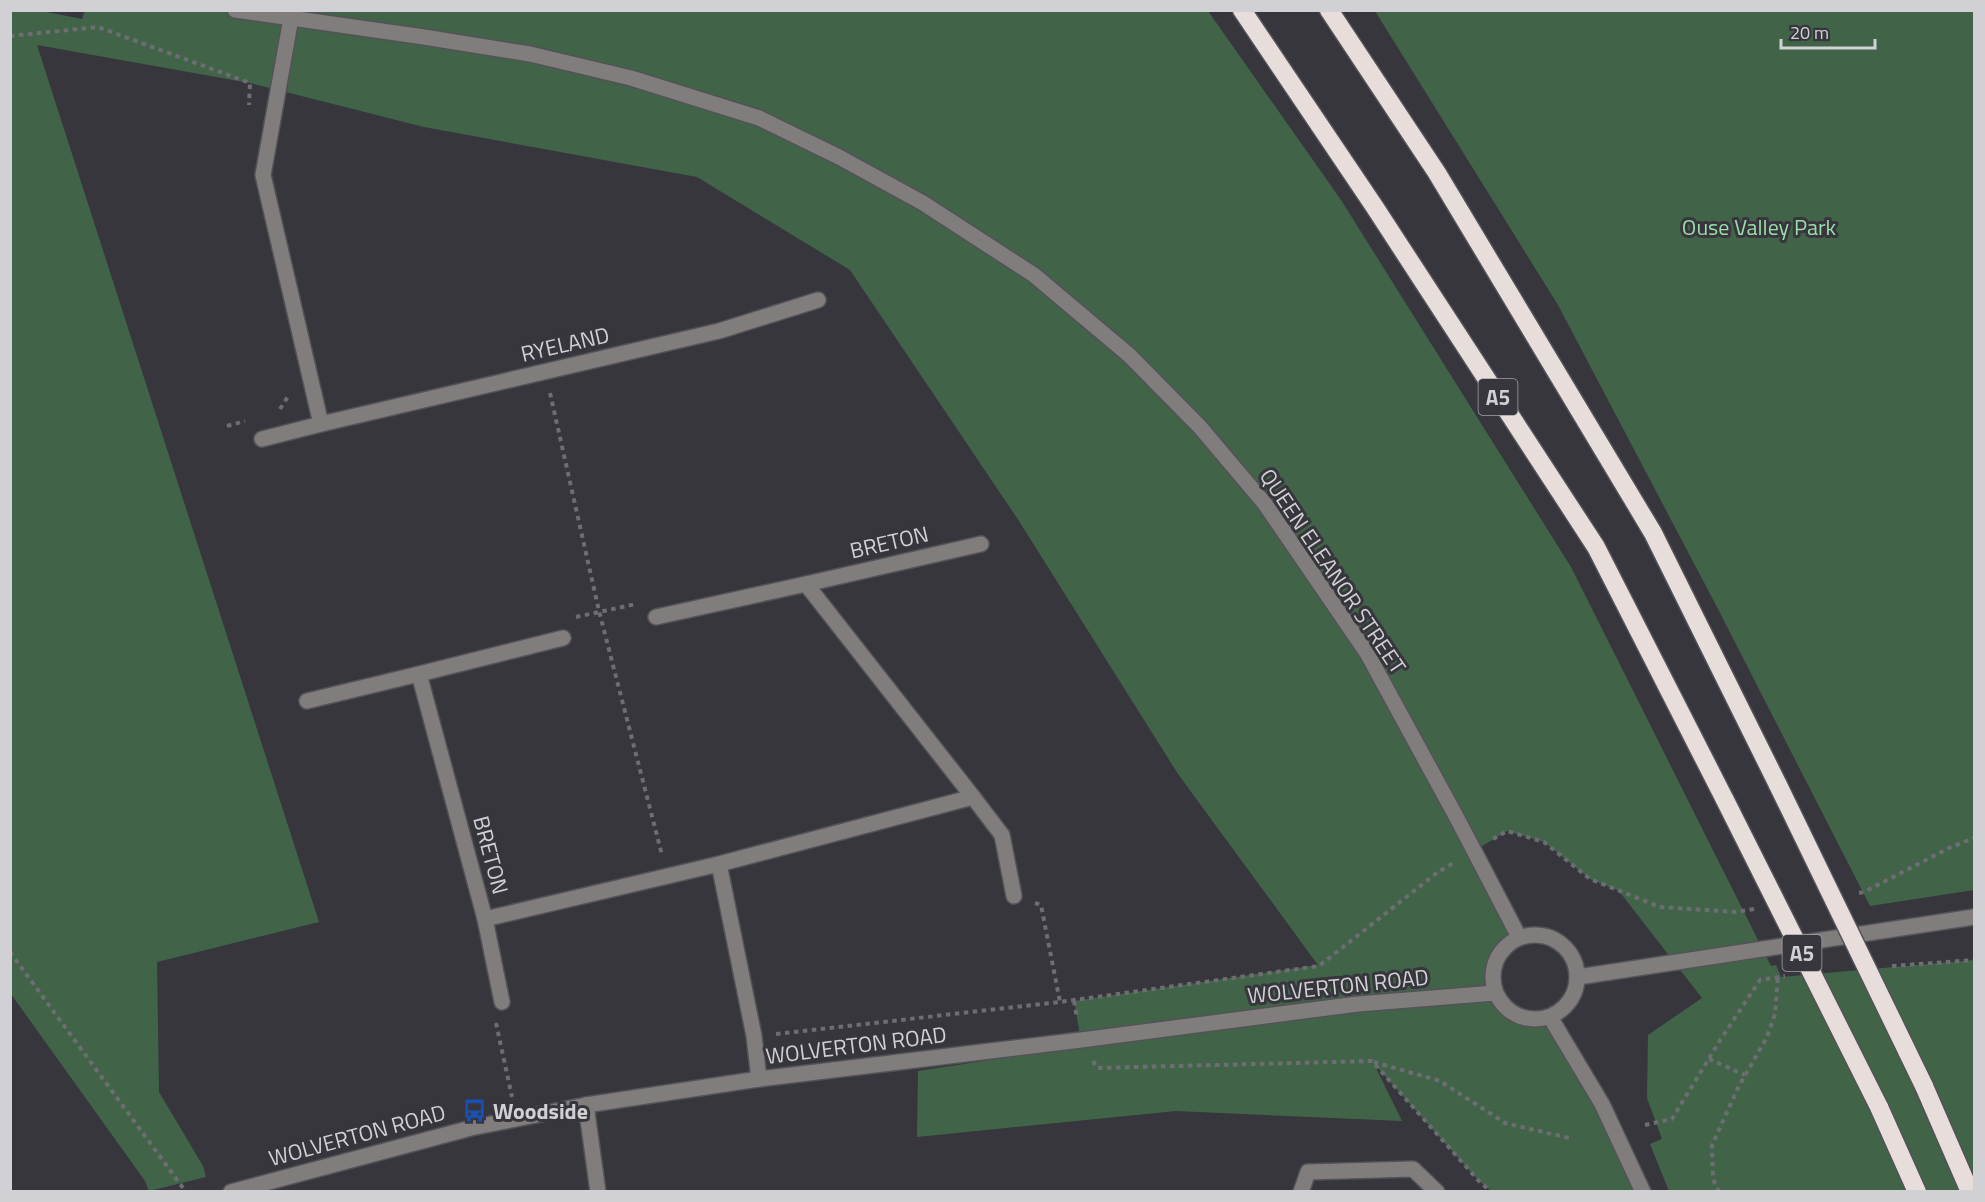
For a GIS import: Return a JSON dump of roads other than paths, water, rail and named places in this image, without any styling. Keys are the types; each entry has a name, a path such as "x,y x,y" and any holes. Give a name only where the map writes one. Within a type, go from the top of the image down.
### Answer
{"highway":[{"name":"A5","path":"1242,10 1374,206 1596,547 1879,1107 1917,1191"},
{"name":"A5","path":"1329,10 1437,173 1653,533 1924,1086 1970,1191"}],"street":[{"name":"QUEEN ELEANOR STREET","path":"235,10 530,54 631,78 759,118 839,157 923,203 1034,275 1128,355 1200,427 1265,504 1367,653 1519,938"},
{"path":"291,18 263,175 321,424"},
{"name":"RYELAND","path":"262,440 321,424 719,332 818,300"},
{"name":"BRETON","path":"656,617 981,544"},
{"path":"806,584 1002,836 1014,896"},
{"path":"307,701 563,638"},
{"name":"BRETON","path":"419,674 485,919 719,864 973,797"},
{"path":"719,864 754,1036 759,1079"},
{"path":"1578,977 1974,917"},
{"path":"485,919 502,1002"},
{"path":"1533,935 1546,936 1559,942 1569,952 1575,963 1578,977 1574,994 1564,1008 1550,1017 1523,1018 1509,1011 1495,993 1492,977 1496,960 1505,947 1519,938 1533,935"},
{"name":"WOLVERTON ROAD","path":"231,1191 471,1128 586,1105 759,1079 1358,1004 1495,993"},
{"path":"1550,1017 1602,1104 1643,1191"},
{"path":"586,1105 598,1191"},
{"path":"1301,1191 1308,1172 1413,1169 1437,1191"}],"place":[{"name":"Woodside","path":"475,1111"}],"park label":[{"name":"Ouse Valley Park","path":"1759,227"}]}
